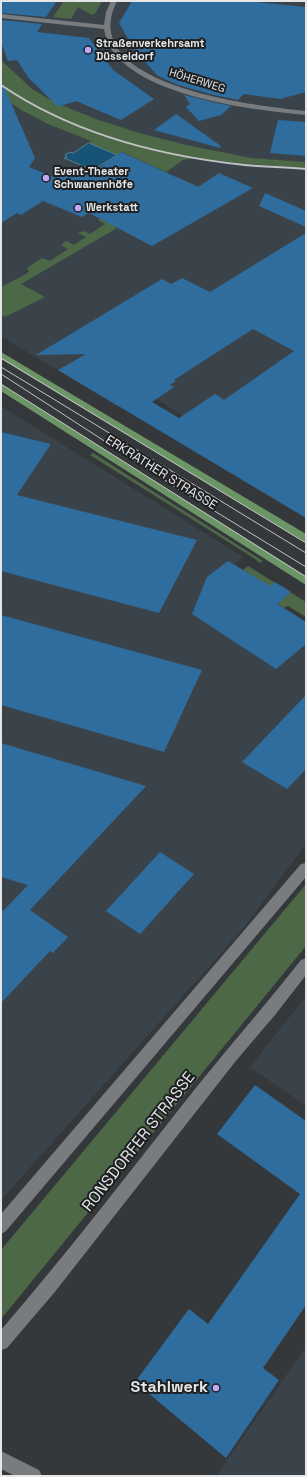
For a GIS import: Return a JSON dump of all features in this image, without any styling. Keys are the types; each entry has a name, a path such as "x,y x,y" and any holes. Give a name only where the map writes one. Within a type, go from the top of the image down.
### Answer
{"main road":[{"name":"ERKRATHER STRASSE","path":"1,355 306,540"},
{"name":"ERKRATHER STRASSE","path":"1,387 306,581"}],"street":[{"path":"101,12 104,8 113,4"},
{"path":"1,16 106,27 108,14 113,4"},
{"path":"68,23 87,22 96,18"},
{"name":"HÖHERWEG","path":"106,27 109,38 114,47 126,62 142,73 167,84 197,95 231,103 306,113"},
{"path":"1,1226 306,868"},
{"name":"RONSDORFER STRASSE","path":"1,1342 53,1280 230,1057 270,1011 306,964"},
{"path":"1,1460 33,1476"}],"shaded area":[{"path":"1,1 306,1 306,446 235,449 141,389 115,405 1,336 1,97 48,124 92,141 1,86"},
{"path":"1,406 243,557 235,564 262,581 255,587 306,622 306,843 246,925 1,1200"},
{"path":"306,996 306,1106 250,1067"},
{"path":"306,1347 306,1476 216,1476"}],"green space":[{"path":"64,1 102,1 96,12 92,15 78,7 71,19 53,17"},
{"path":"1,60 32,89 54,102 96,119 139,133 186,145 251,158 306,162 306,168 236,163 194,158 183,160 166,172 122,152 117,155 89,143 91,141 48,124 1,97"},
{"path":"179,178 199,187 115,227 117,228 21,284 45,297 5,317 1,315 1,287 26,274 29,271 27,268 42,258 50,261 68,249 61,245 66,241 74,245 86,237 78,233 83,231 90,234 105,224 98,220 102,217 147,199"},
{"path":"93,453 263,561 260,563 90,455"},
{"path":"248,566 306,602 306,617 288,606 284,608 252,587 260,580 243,570"},
{"path":"306,884 306,946 1,1319 1,1250"}],"water":[{"path":"89,143 117,155 93,170 64,158 67,157 65,155 70,152 73,153"}],"building":[{"path":"1,1 57,1 46,17 1,13"},
{"path":"132,1 245,1 306,7 306,92 280,99 244,94 238,100 178,85 158,76 135,51 119,23"},
{"path":"1,20 42,24 37,32 89,38 113,70 154,99 121,120 76,101 58,107 28,77 17,60 8,61 1,42"},
{"path":"1,80 35,158 29,167 56,178 71,168 89,175 121,152 198,187 219,173 253,188 152,246 89,213 82,217 43,201 21,215 17,213 1,223"},
{"path":"184,95 231,106 221,115 199,121 186,107 190,104"},
{"path":"176,114 221,146 220,148 154,130"},
{"path":"278,120 306,122 306,156 270,153"},
{"path":"265,193 306,211 306,227 259,206"},
{"path":"306,233 306,518 58,370 86,354 36,355 162,279 171,284 182,278 210,292","holes":["253,329 294,351 224,400 215,394 179,418 152,402 174,387 170,385 176,381 174,380"]},
{"path":"1,432 51,444 17,495 197,540 159,613 1,571"},
{"path":"228,561 270,586 275,582 291,592 277,604 306,622 306,644 276,669 192,614 207,577"},
{"path":"1,615 202,670 164,752 1,705"},
{"path":"306,695 306,769 287,789 242,762"},
{"path":"1,743 146,786 30,910 68,937 53,953 50,951 1,1003 1,913 28,885 1,877"},
{"path":"160,852 194,874 140,934 106,911"},
{"path":"255,1085 306,1121 306,1305 263,1368 279,1380 226,1458 135,1382 189,1309 208,1324 300,1194 217,1134"}],"tram line":[{"path":"1,358 306,543"},
{"path":"1,367 306,553"},
{"path":"1,374 177,488 306,567"},
{"path":"1,384 306,577"}],"railway":[{"path":"1,85 57,117 117,140 149,149 212,161 253,166 306,169"}],"place":[{"name":"Straßenverkehrsamt Düsseldorf","path":"88,50"},
{"name":"Event-Theater Schwanenhöfe","path":"46,178"},
{"name":"Werkstatt","path":"78,208"},
{"name":"Stahlwerk","path":"216,1388"}]}
